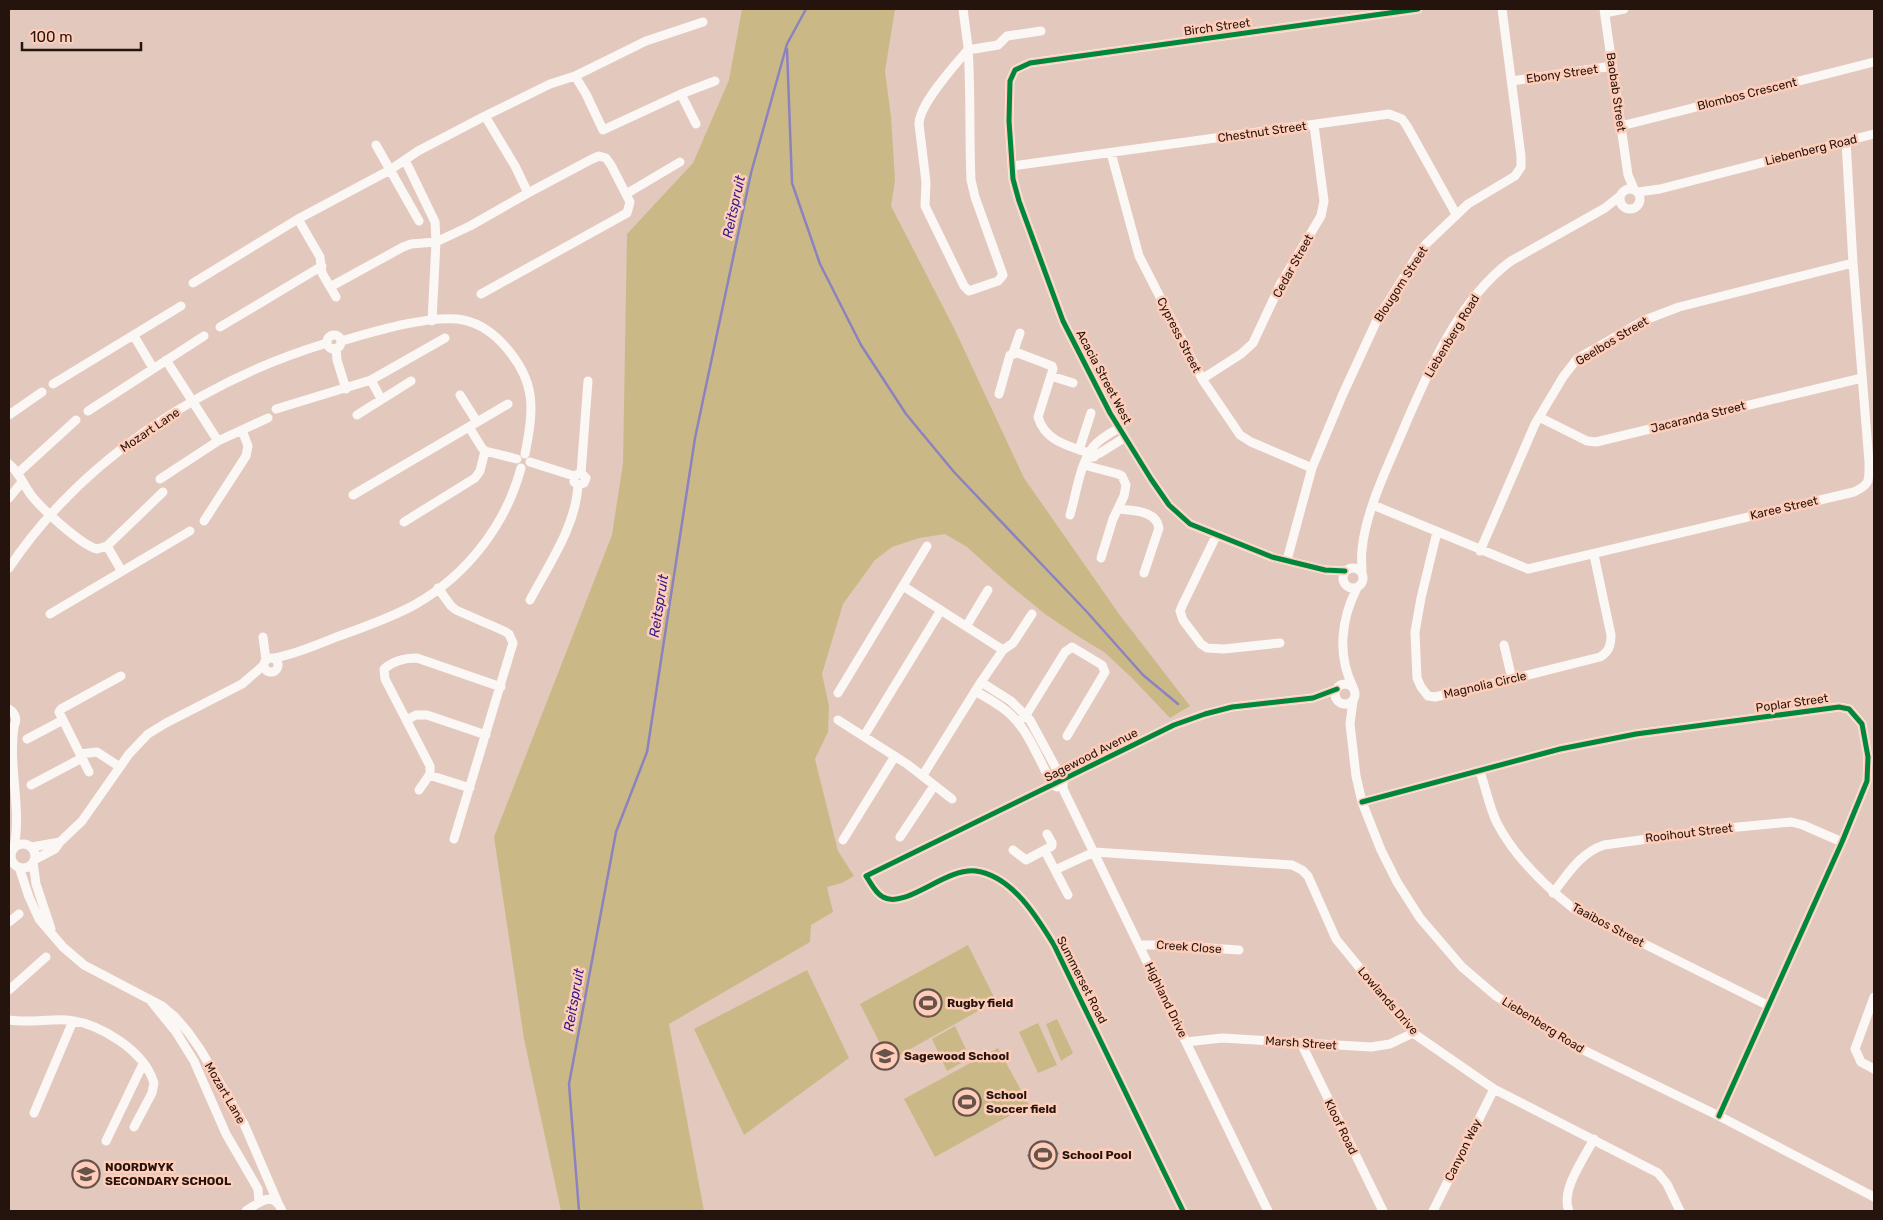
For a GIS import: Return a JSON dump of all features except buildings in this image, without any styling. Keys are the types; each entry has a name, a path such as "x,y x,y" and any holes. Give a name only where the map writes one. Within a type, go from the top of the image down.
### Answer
{"street":[{"path":"963,9 968,50 971,180 975,197 1003,275 998,281 971,291 964,286 924,206 926,182 919,124 920,115 923,107 968,50 998,45 1007,36 1041,31"},
{"name":"Birch Street","path":"1019,67 1039,62 1418,9"},
{"name":"Blougom Street","path":"1287,560 1312,468 1377,320 1417,256 1456,214 1468,204 1513,178 1519,172 1522,156 1502,9"},
{"path":"1605,11 1624,9"},
{"name":"Baobab Street","path":"1605,11 1628,175 1636,190"},
{"path":"193,283 298,219 390,170 418,151 485,116 550,84 575,76 646,41 703,22"},
{"name":"Blombos Crescent","path":"1620,126 1874,62"},
{"name":"Ebony Street","path":"1512,81 1612,66"},
{"name":"Acacia Street West","path":"1019,67 1012,73 1010,81 1009,121 1012,166 1019,201 1063,321 1124,438 1173,510 1190,524 1258,553 1325,570 1346,570"},
{"path":"575,76 603,130 681,94 715,81"},
{"path":"681,94 696,124"},
{"name":"Chestnut Street","path":"1012,166 1383,114 1394,115 1402,119 1412,134 1456,214"},
{"path":"485,116 515,166 528,193"},
{"name":"Cedar Street","path":"1202,379 1241,354 1253,343 1281,283 1321,216 1324,201 1314,124"},
{"name":"Liebenberg Road","path":"1636,190 1660,189 1874,134"},
{"name":"Karee Street","path":"1373,505 1480,551 1528,569 1594,555 1735,519 1854,492 1864,487 1869,479 1869,462 1853,263 1846,141"},
{"path":"376,145 419,221"},
{"name":"Cypress Street","path":"1111,153 1139,256 1202,379 1240,435 1251,442 1312,468"},
{"path":"330,287 405,246 436,242 470,226 599,156 606,158 612,165 630,202 628,213 568,244 481,294"},
{"path":"405,160 433,216 436,242 432,321"},
{"path":"626,194 680,162"},
{"name":"Baobab Street","path":"1622,193 1628,175"},
{"path":"1630,188 1636,190 1641,196 1640,204 1631,209 1624,207 1621,202 1622,193 1630,188"},
{"name":"Liebenberg Road","path":"1640,204 1660,189"},
{"name":"Liebenberg Road","path":"1362,573 1362,550 1373,505 1398,443 1432,366 1473,298 1511,261 1605,208 1622,193"},
{"name":"Liebenberg Road","path":"1605,208 1624,207"},
{"path":"298,219 320,257 323,275 336,297"},
{"name":"Geelbos Street","path":"1480,551 1540,417 1574,362 1645,320 1692,302 1853,263"},
{"path":"220,327 322,266"},
{"path":"53,384 181,306"},
{"path":"9,709 15,715 11,729 10,746 17,827 11,859 14,866 26,867 33,861 50,853 85,818 120,767 152,731 242,684 256,672 272,668 290,655 399,612 422,600 465,565 493,532 502,518 521,468 528,466 524,459 529,430 530,394 521,365 495,336 480,326 457,319 432,321 393,327 338,344 337,360 346,388"},
{"path":"1014,354 1020,333"},
{"path":"134,336 153,368"},
{"path":"88,411 204,336"},
{"path":"276,409 372,380 445,338"},
{"name":"Mozart Lane","path":"9,568 28,539 50,513 116,453 192,402 225,384 282,359 327,343 330,347 338,344"},
{"path":"999,394 1007,359 1010,355 1018,353 1048,364 1053,369 1038,417 1039,421 1054,440 1079,450 1088,458 1122,476 1126,485 1124,496 1113,519 1101,558"},
{"path":"166,360 218,441"},
{"path":"1051,376 1073,383"},
{"name":"Jacaranda Street","path":"1540,417 1587,441 1596,442 1862,378"},
{"path":"372,380 381,399"},
{"path":"357,415 411,381"},
{"path":"530,600 568,526 578,499 578,478 588,381"},
{"path":"9,415 42,392"},
{"path":"460,394 482,448 485,451 524,459 578,478"},
{"path":"352,495 508,404"},
{"path":"1079,450 1091,413"},
{"path":"160,479 218,441 268,418"},
{"path":"9,498 20,477 76,420"},
{"path":"1070,515 1088,458 1094,446 1119,428"},
{"path":"204,521 246,456 248,446 242,430"},
{"path":"1109,434 1115,444"},
{"path":"1088,458 1124,438"},
{"path":"404,522 475,478 480,471 485,451"},
{"path":"9,464 33,497 64,528 99,550 107,546 163,492"},
{"path":"1119,509 1150,515 1158,522 1159,528 1144,572"},
{"path":"50,614 121,570 190,531"},
{"name":"Magnolia Circle","path":"1437,532 1415,632 1417,678 1428,696 1435,697 1512,680 1600,657 1609,649 1611,635 1594,555"},
{"path":"1216,536 1182,606 1180,611 1182,620 1201,644 1212,650 1280,643"},
{"path":"107,546 121,570"},
{"path":"838,693 927,546"},
{"name":"Liebenberg Road","path":"1346,570 1362,550"},
{"path":"1344,664 1356,696 1349,704 1340,704 1335,695 1344,664 1343,637 1348,604 1343,575 1346,570 1354,568 1362,573 1362,583 1348,604"},
{"name":"Acacia Street West","path":"1325,570 1344,583"},
{"path":"1344,583 1350,588 1357,588"},
{"path":"903,586 967,625 1003,650"},
{"path":"438,588 456,610 504,631 512,638 513,648 454,839"},
{"path":"967,625 988,590"},
{"path":"864,736 941,610"},
{"path":"923,775 981,682 1003,650 1013,643 1032,614"},
{"path":"264,641 272,668"},
{"path":"1504,645 1512,680"},
{"path":"1018,722 1026,715 1065,652 1068,648 1073,647 1102,665 1105,672 1067,736"},
{"path":"419,790 430,775 430,766 384,679 384,669 389,664 409,658 417,658 501,686"},
{"path":"89,772 59,712 61,709 122,676"},
{"name":"Highland Drive","path":"981,682 1011,701 1026,715 1038,732 1268,1211"},
{"path":"1338,687 1348,684 1353,687"},
{"name":"Sagewood Avenue","path":"866,876 1053,785 1063,785 1161,731 1193,718 1232,707 1313,698 1338,687"},
{"path":"975,691 1009,713 1018,722 1053,785"},
{"name":"Sagewood Avenue","path":"1313,698 1340,704"},
{"name":"Liebenberg Road","path":"1353,701 1350,724 1356,776 1362,802 1381,850 1397,882 1420,918 1462,967 1496,996 1569,1043 1719,1116 1874,1197"},
{"name":"Liebenberg Road","path":"1340,704 1350,724"},
{"name":"Poplar Street","path":"1362,802 1480,772 1560,749 1636,734 1839,707 1848,709 1862,724 1868,757 1867,781 1842,842 1719,1116"},
{"path":"406,720 416,715 428,715 486,735"},
{"path":"27,739 63,720"},
{"path":"838,720 923,775 952,799"},
{"path":"32,785 81,756 98,752 120,767"},
{"path":"843,840 895,756"},
{"name":"Taaibos Street","path":"1480,772 1497,822 1521,857 1554,893 1574,909 1768,1005"},
{"path":"430,775 470,788"},
{"path":"900,837 934,786"},
{"name":"Rooihout Street","path":"1554,893 1586,852 1604,845 1728,828 1792,822 1842,842"},
{"path":"17,827 35,855 33,861"},
{"path":"1013,850 1026,860 1052,845 1047,834"},
{"path":"11,851 20,844 30,846 60,842"},
{"path":"1045,850 1068,895"},
{"path":"1055,870 1094,852"},
{"name":"Lowlands Drive","path":"1094,852 1292,865 1302,870 1315,888 1336,939 1412,1033 1494,1089 1658,1173 1663,1178 1680,1211"},
{"name":"Mozart Lane","path":"33,861 36,884 52,934"},
{"name":"Mozart Lane","path":"14,866 42,922 62,947 84,965 124,984 162,1006 175,1017 200,1049 244,1124 280,1207"},
{"name":"Summerset Road","path":"866,876 879,895 886,899 895,900 951,874 962,871 976,871 991,876 1004,882 1012,890 1036,918 1054,945 1183,1211"},
{"path":"9,922 19,914"},
{"name":"Creek Close","path":"1139,945 1239,950"},
{"path":"9,990 46,958"},
{"path":"1874,997 1855,1049 1861,1062 1874,1069"},
{"name":"Mozart Lane","path":"150,1000 176,1032 194,1061 226,1134 258,1189 259,1202"},
{"path":"9,1020 74,1021 88,1024 119,1040 143,1064 152,1076 155,1086 134,1127"},
{"path":"34,1113 74,1021"},
{"name":"Marsh Street","path":"1186,1042 1222,1038 1380,1047 1412,1033"},
{"name":"Kloof Road","path":"1301,1043 1382,1211"},
{"path":"106,1141 143,1064"},
{"name":"Canyon Way","path":"1433,1211 1494,1089"},
{"path":"1569,1211 1567,1192 1594,1139"},
{"path":"246,1211 259,1202 269,1199 280,1207"}],"shaded area":[{"name":"Reitspruit","path":"742,9 895,9 885,71 891,117 895,180 891,206 954,328 1024,478 1119,614 1190,706 1170,718 1104,652 1045,614 967,547 945,534 919,538 892,547 875,560 843,604 822,674 829,706 828,732 815,759 838,851 854,876 842,883 827,887 833,912 811,925 810,942 669,1024 704,1211 561,1211 524,1039 494,837 612,535 623,463 627,234 693,163 729,80"},
{"name":"Rugby field","path":"968,945 996,1001 889,1061 860,1004"},
{"path":"807,970 849,1058 744,1135 694,1029"},
{"path":"1057,1019 1073,1053 1061,1061 1046,1024"},
{"path":"1038,1023 1057,1065 1038,1073 1019,1032"},
{"path":"955,1026 970,1058 947,1071 932,1039"},
{"name":"School Soccer field","path":"998,1048 1029,1105 935,1157 904,1099"},
{"name":"School Pool","path":"1052,1142 1059,1154 1033,1168 1027,1155"}],"waterway":[{"name":"Reitspruit","path":"579,1211 569,1084 616,832 647,752 695,438 751,173 787,44 806,9"},
{"path":"787,49 792,183 820,264 861,345 906,414 954,472 1087,612 1143,675 1178,704"}],"cycle path":[{"path":"1345,571 1325,570 1272,557 1190,524 1169,505 1151,479 1110,413 1063,321 1019,201 1013,179 1009,121 1010,81 1015,70 1030,63 1418,9"},
{"path":"1183,1211 1054,945 1040,922 1022,899 1001,881 989,874 976,871 952,875 903,898 892,899 883,897 878,893 866,876 1174,725 1232,707 1313,698 1337,689"},
{"path":"1362,802 1560,749 1636,734 1839,707 1849,709 1862,724 1868,757 1867,781 1842,842 1719,1116"}],"place":[{"name":"Rugby field","path":"928,1003"},
{"name":"Sagewood School","path":"885,1056"},
{"name":"School Soccer field","path":"967,1102"},
{"name":"School Pool","path":"1043,1155"},
{"name":"NOORDWYK SECONDARY SCHOOL","path":"86,1174"}]}
